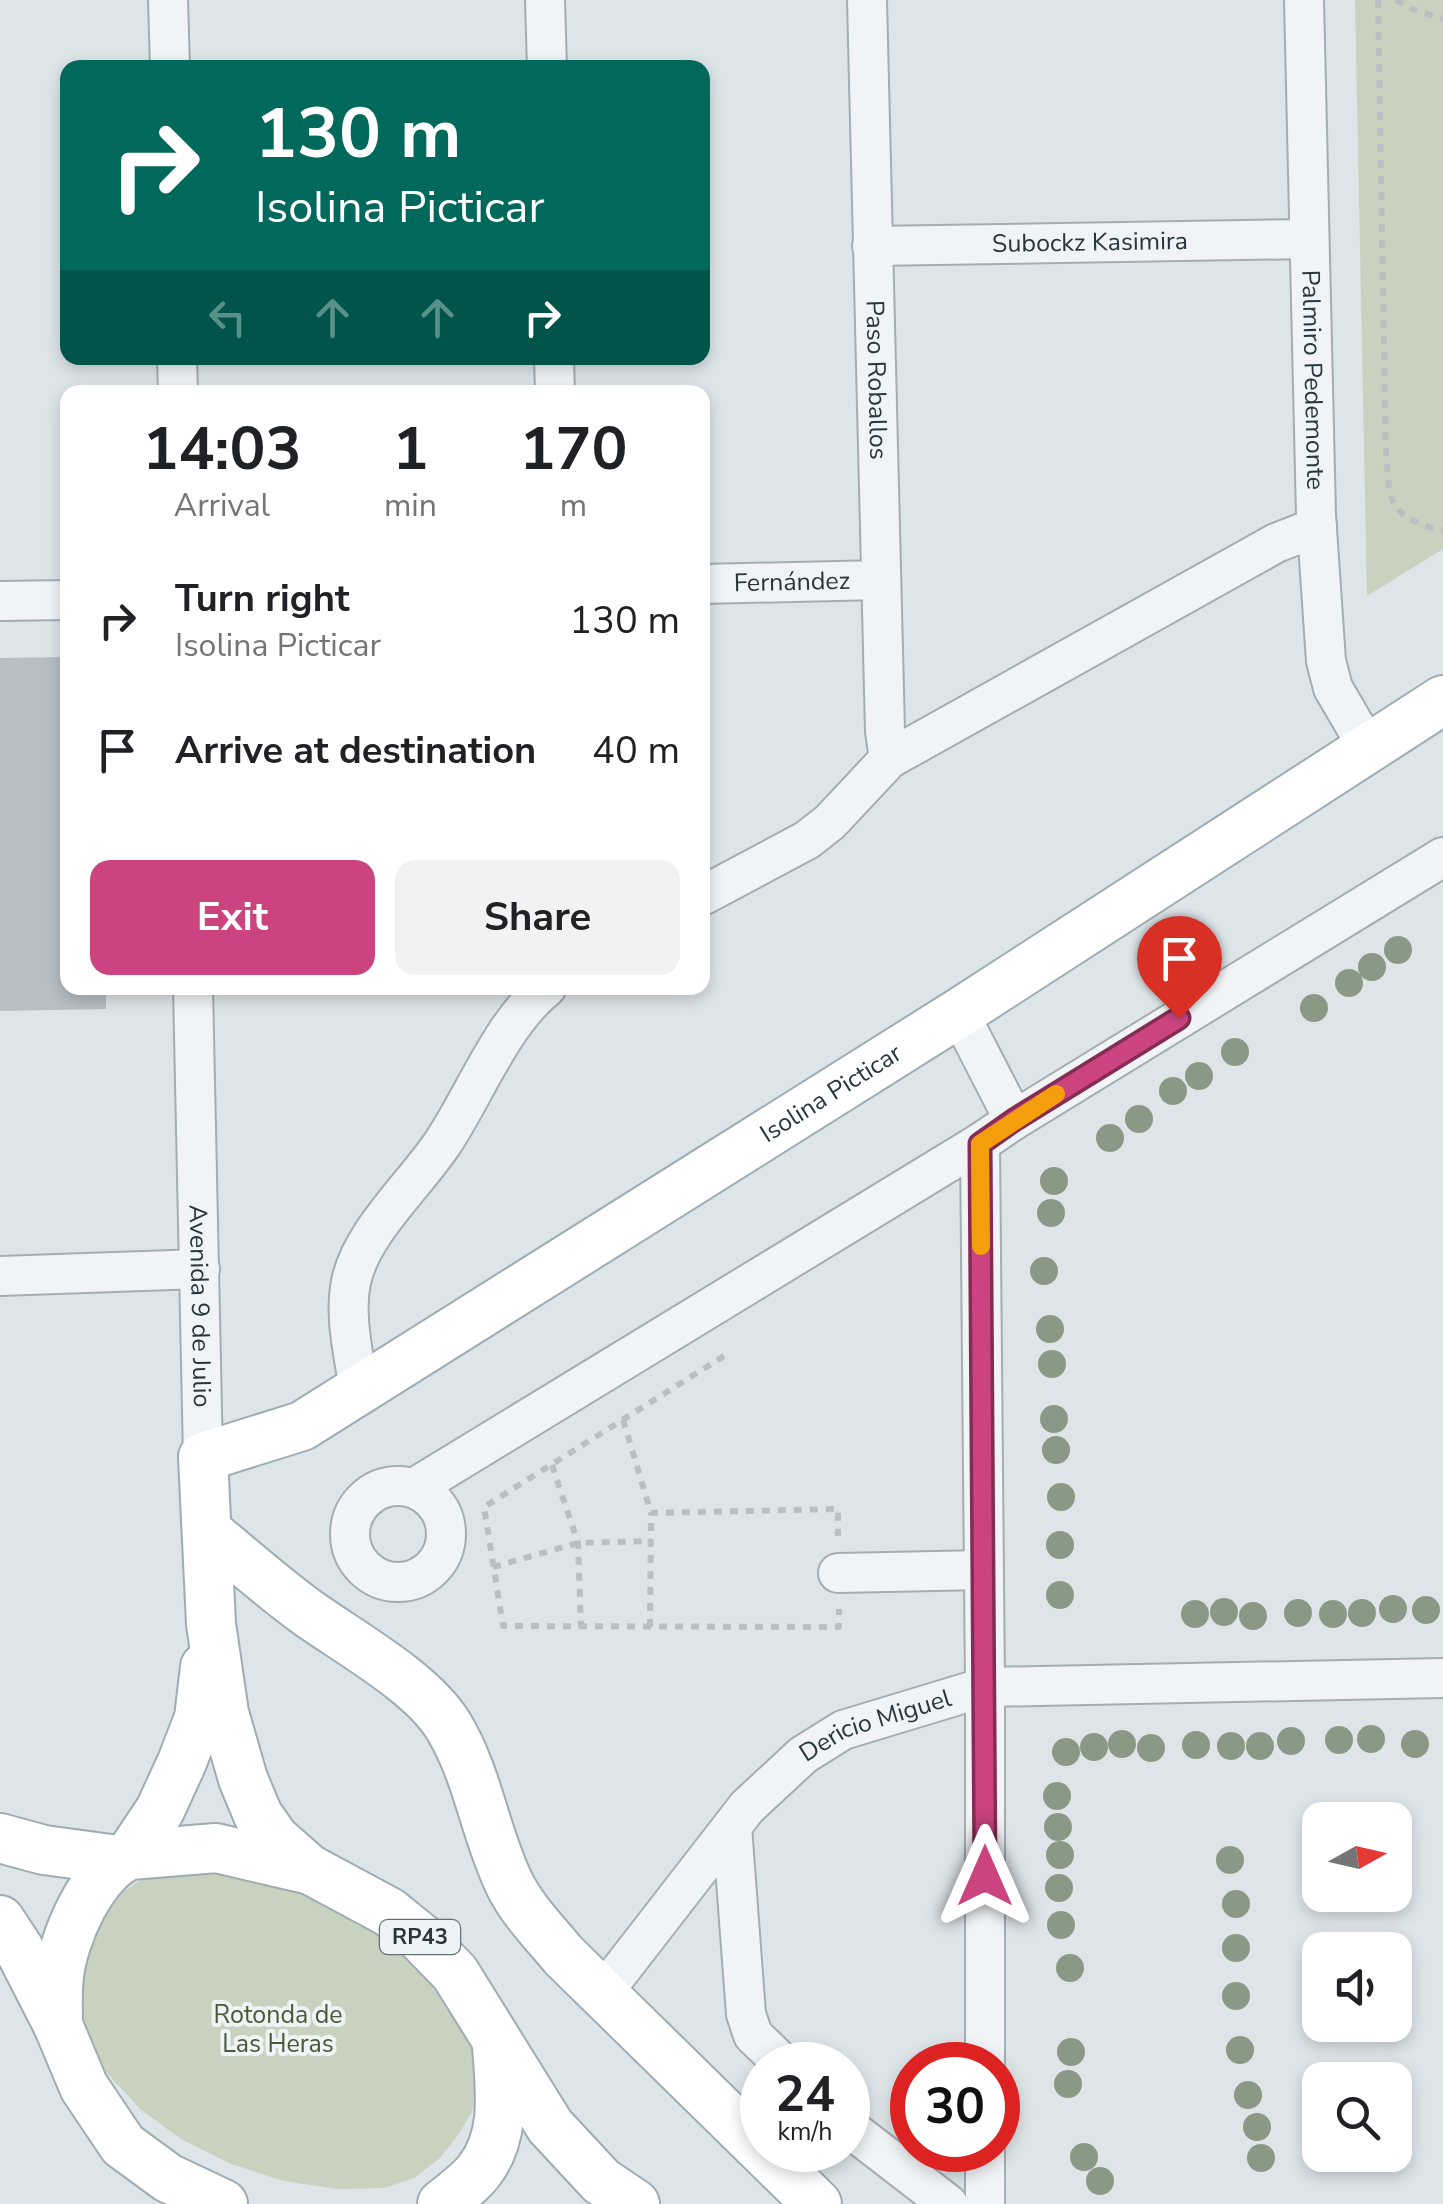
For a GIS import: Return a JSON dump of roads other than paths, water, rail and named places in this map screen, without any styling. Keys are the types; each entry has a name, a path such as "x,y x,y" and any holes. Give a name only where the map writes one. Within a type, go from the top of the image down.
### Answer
{"main road":[{"name":"Isolina Picticar","path":"203,1457 302,1426 959,1013 1443,700"},
{"name":"Avenida 9 de Julio","path":"203,1457 211,1624"},
{"path":"207,1531 304,1611 392,1671 431,1705 448,1725 466,1762 510,1885 533,1920 602,1994 817,2204"},
{"path":"58,2025 59,1974 70,1930 92,1890 124,1858 160,1810 199,1718 211,1624"},
{"path":"211,1624 224,1713 242,1778 258,1815 275,1839 309,1870"},
{"name":"RP43","path":"0,1838 44,1850 124,1858 216,1848 309,1870 389,1912 455,1973 550,2126 602,2181 635,2204"},
{"path":"0,1920 19,1948 58,2025 84,2087 124,2145 168,2178 224,2204"},
{"name":"RP43","path":"442,2204 478,2172 495,2141 501,2110 497,2042"}],"street":[{"path":"168,0 170,60"},
{"path":"545,0 546,60"},
{"name":"Paso Roballos","path":"868,0 885,731 889,759"},
{"name":"Palmiro Pedemonte","path":"1304,0 1317,528 1326,661 1333,688 1368,748"},
{"name":"Subockz Kasimira","path":"872,246 1309,239"},
{"path":"710,892 808,840 889,759 1276,542 1317,528"},
{"name":"Fernández","path":"710,584 881,580"},
{"path":"0,602 60,600"},
{"path":"414,1488 980,1144 1443,856"},
{"name":"Avenida 9 de Julio","path":"193,995 203,1457"},
{"path":"359,1390 350,1324 351,1282 364,1246 443,1144 516,1020 539,995"},
{"path":"959,1013 1014,1120"},
{"path":"980,1144 985,2042"},
{"path":"0,1276 200,1269"},
{"path":"838,1573 984,1570"},
{"name":"Dericio Miguel","path":"602,1994 747,1806 803,1755 843,1730 985,1688 1443,1678"},
{"path":"732,1827 746,2014 761,2042"},
{"path":"870,2144 948,2204"},
{"path":"985,2172 985,2204"}],"park label":[{"name":"Rotonda de Las Heras","path":"278,2030"}]}
